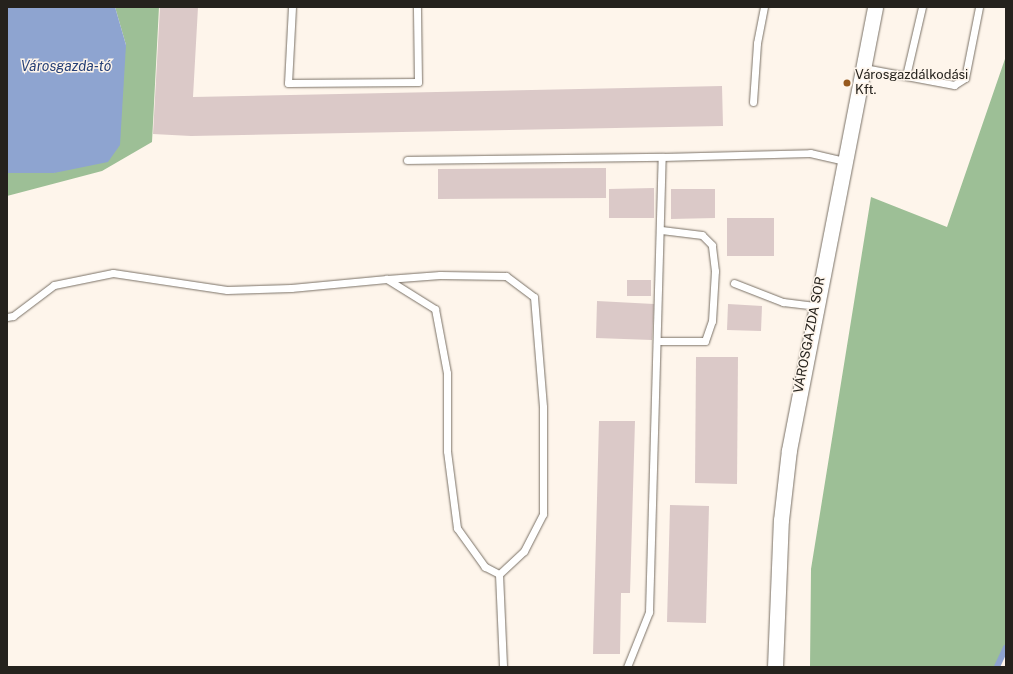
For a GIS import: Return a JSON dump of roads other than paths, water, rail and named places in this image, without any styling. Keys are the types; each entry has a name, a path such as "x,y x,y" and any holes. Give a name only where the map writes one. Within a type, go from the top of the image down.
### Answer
{"street":[{"name":"VÁROSGAZDA SOR","path":"775,667 780,520 789,450 815,306 864,68 875,7"}],"lane":[{"path":"292,7 288,83 418,82 417,7"},
{"path":"753,102 757,43 764,7"},
{"path":"906,76 922,7"},
{"path":"864,68 954,85 965,78 979,7"},
{"path":"407,160 662,157 810,153 845,161"},
{"path":"627,667 649,612 659,341 662,157"},
{"path":"659,341 705,341 712,321 715,271 712,245 702,235 661,230"},
{"path":"7,317 13,316 54,285 113,273 227,290 291,288 387,279 506,276 534,297 543,407 543,514 524,551 498,574"},
{"path":"387,279 435,309 447,373 447,451 457,528 485,567 498,574"},
{"path":"734,283 783,302 815,306"},
{"path":"498,574 503,667"}],"water":[{"name":"Városgazda-tó","path":"7,7 115,7 126,45 120,145 108,162 54,173 7,173"}],"waterway":[{"path":"997,667 1006,648"}],"place":[{"name":"Városgazdálkodási Kft.","path":"847,83"}]}
